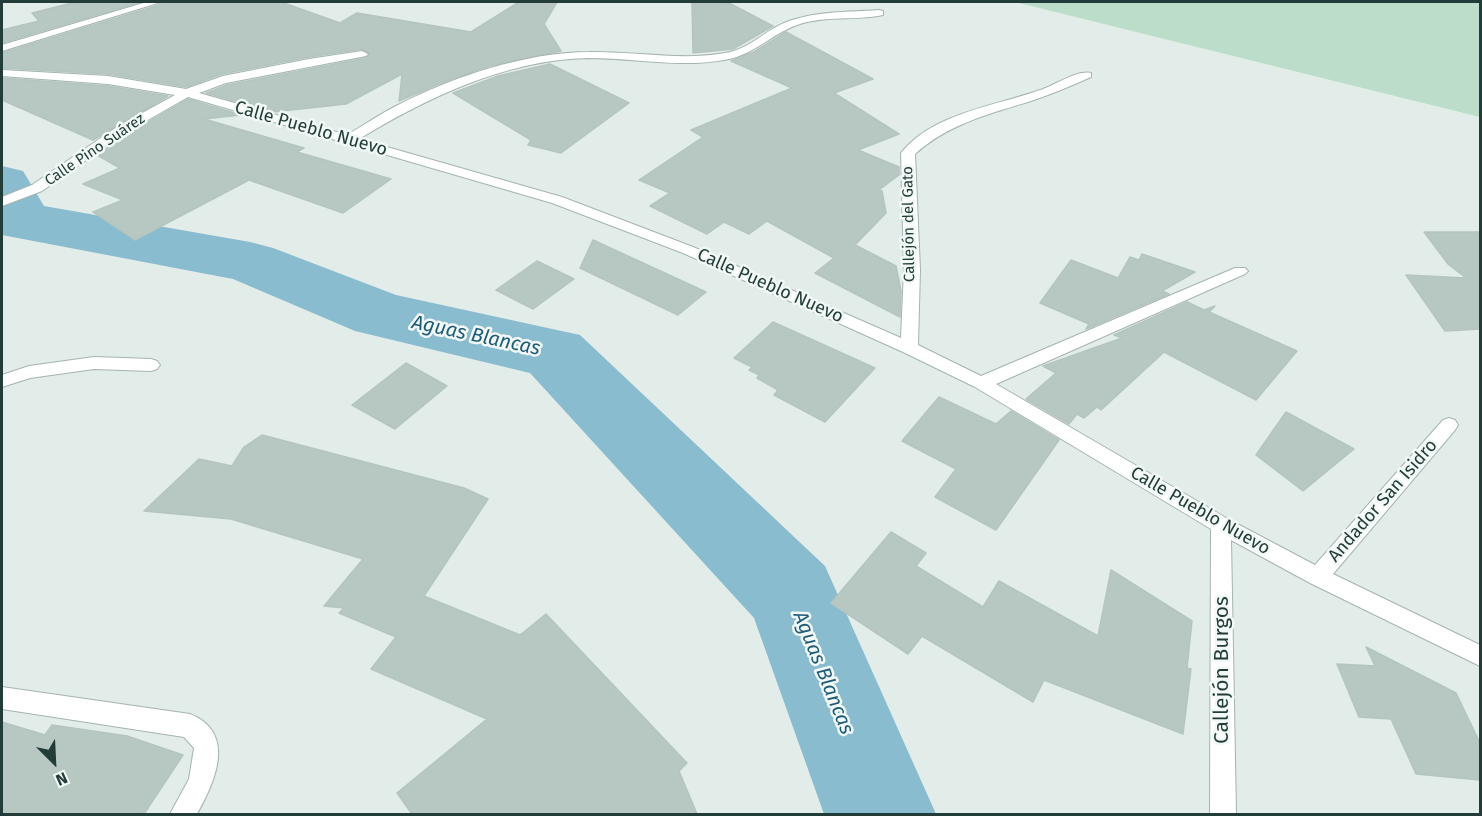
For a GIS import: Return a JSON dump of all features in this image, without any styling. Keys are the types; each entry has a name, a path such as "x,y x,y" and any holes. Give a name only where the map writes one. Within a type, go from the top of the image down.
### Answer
{"street":[{"path":"2,48 156,2"},
{"path":"348,140 400,108 464,82 523,64 585,55 693,61 727,57 753,48 793,23 827,17 879,13"},
{"name":"Calle Pino Suárez","path":"2,202 37,188 121,130 187,93 223,80 309,62 362,54"},
{"name":"Calle Pueblo Nuevo","path":"2,74 108,80 187,93 557,200 688,250 909,348 981,383 1221,525 1318,577 1480,656"},
{"name":"Callejón del Gato","path":"909,348 912,270 908,153 917,143 967,116 1042,93 1087,75"},
{"path":"981,383 1240,271"},
{"path":"2,381 29,372 94,363 151,365"},
{"name":"Andador San Isidro","path":"1318,577 1449,425"},
{"name":"Callejón Burgos","path":"1221,525 1223,814"},
{"path":"2,698 190,726 207,744 201,782 183,814"}],"green space":[{"path":"1015,2 1480,2 1480,117"}],"building":[{"path":"76,2 141,2 2,43 2,30 39,21 32,13"},
{"path":"163,2 281,2 340,23 357,13 471,32 519,2 557,2 544,24 561,51 490,66 399,101 402,74 346,104 273,112 206,93 227,85 366,58 370,54 362,49 309,57 222,74 186,87 108,74 2,68 2,53"},
{"path":"692,2 727,2 773,26 733,49 693,53"},
{"path":"786,32 873,79 834,93 899,134 858,150 899,167 899,175 879,190 882,191 886,213 855,245 896,266 901,291 900,317 815,273 834,258 767,221 749,234 724,222 707,234 650,206 670,193 639,180 703,137 691,130 792,88 731,61 754,52"},
{"path":"550,64 629,103 561,153 528,145 531,140 453,93 498,76"},
{"path":"2,78 108,86 168,96 93,140 2,100"},
{"path":"188,99 241,115 204,119 304,148 297,152 391,179 343,213 249,180 135,240 93,212 123,200 83,184 120,168 97,155 126,135"},
{"path":"1424,232 1480,232 1480,329 1445,331 1406,275 1466,278 1448,264"},
{"path":"593,240 706,292 678,315 580,268"},
{"path":"1142,254 1195,272 1162,291 1169,294 1086,329 1089,324 1040,303 1071,260 1118,278 1130,257 1139,260"},
{"path":"537,261 574,279 533,309 496,290"},
{"path":"1187,302 1204,310 1215,306 1209,312 1297,351 1256,400 1164,352 1101,410 1097,407 1084,418 1077,414 1069,424 1026,399 1056,373 1043,366 1122,338 1114,335"},
{"path":"773,322 875,368 825,422 774,395 778,390 757,378 759,375 749,370 752,367 734,358"},
{"path":"406,363 447,386 395,429 352,405"},
{"path":"939,397 996,424 1011,411 1059,440 996,530 935,497 956,469 902,441"},
{"path":"1286,412 1354,449 1303,491 1256,455"},
{"path":"262,435 464,488 488,499 424,596 520,635 546,614 687,763 679,771 697,814 412,814 397,793 487,719 371,669 396,637 339,613 344,608 324,606 363,559 231,519 144,511 199,459 232,466 244,447"},
{"path":"891,532 926,553 916,566 983,607 999,581 1098,636 1111,570 1192,621 1187,668 1191,669 1183,734 1044,680 1033,702 922,636 908,654 831,603"},
{"path":"1366,647 1456,693 1480,743 1480,780 1416,774 1391,719 1359,717 1337,664 1375,666"},
{"path":"2,722 45,735 52,725 127,736 183,755 144,814 2,814"}],"waterway":[{"name":"Aguas Blancas","path":"2,184 21,221 250,262 380,315 554,353 792,595 880,814"}]}
